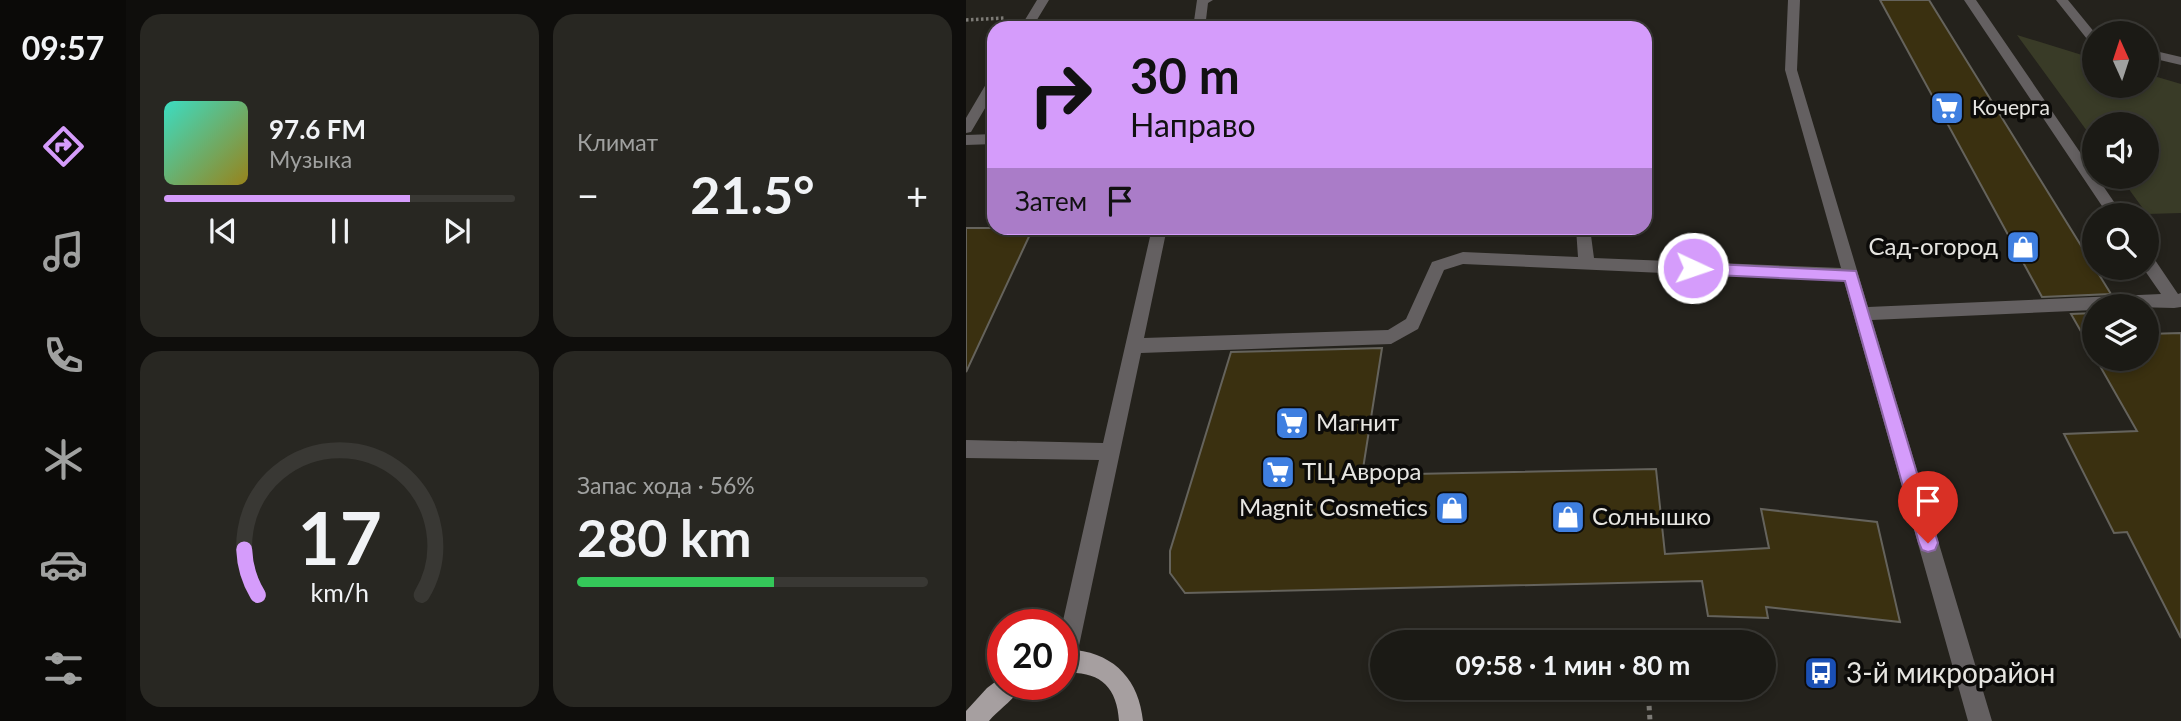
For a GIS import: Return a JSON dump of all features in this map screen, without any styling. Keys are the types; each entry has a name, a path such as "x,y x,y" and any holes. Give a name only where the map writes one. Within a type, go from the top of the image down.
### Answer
{"main road":[{"path":"1078,661 1093,662 1114,675 1125,690 1131,721"},
{"path":"973,721 991,700"}],"street":[{"path":"1030,21 1043,0"},
{"path":"1200,21 1205,0"},
{"path":"1794,0 1791,70 1980,721"},
{"path":"1970,0 2108,203"},
{"path":"2062,0 2082,25"},
{"path":"2160,56 2181,61"},
{"path":"966,129 987,94"},
{"path":"966,140 987,139"},
{"path":"1075,609 1157,235"},
{"path":"1584,235 1587,264"},
{"path":"1132,346 1391,337 1412,324 1438,267 1463,258 1851,275"},
{"path":"2159,277 2177,300"},
{"path":"1862,314 2177,300"},
{"path":"966,449 1109,452"}],"path":[{"path":"966,20 998,21"},
{"path":"1649,700 1650,721"}],"green space":[{"path":"2017,35 2082,55 2082,98 2160,98 2160,78 2181,84 2181,213 2159,214 2159,203 2139,203 2129,189 2159,189 2159,112 2082,112 2082,124"}],"building":[{"path":"1880,0 1929,0 2082,247 2082,280 2102,280 2111,294 2042,297"},
{"path":"966,228 987,228 987,235 1030,235 966,372"},
{"path":"2071,314 2082,314 2082,333"},
{"path":"2181,333 2181,638 2127,532 2114,533 2064,434 2137,431 2103,371 2159,371 2159,334"},
{"name":"ТЦ Аврора","path":"1382,348 1362,475 1656,469 1665,554 1769,548 1761,509 1877,522 1900,622 1766,607 1768,618 1708,616 1702,581 1185,593 1170,573 1170,551 1231,352"}],"place":[{"name":"Кочерга","path":"1947,108"},
{"name":"Сад-огород","path":"2023,247"},
{"name":"Магнит","path":"1292,423"},
{"name":"ТЦ Аврора","path":"1278,472"},
{"name":"Magnit Cosmetics","path":"1452,508"},
{"name":"Солнышко","path":"1568,517"},
{"name":"3-й микрорайон","path":"1821,673"}],"route":[{"path":"1693,268 1851,275 1928,543"}]}
